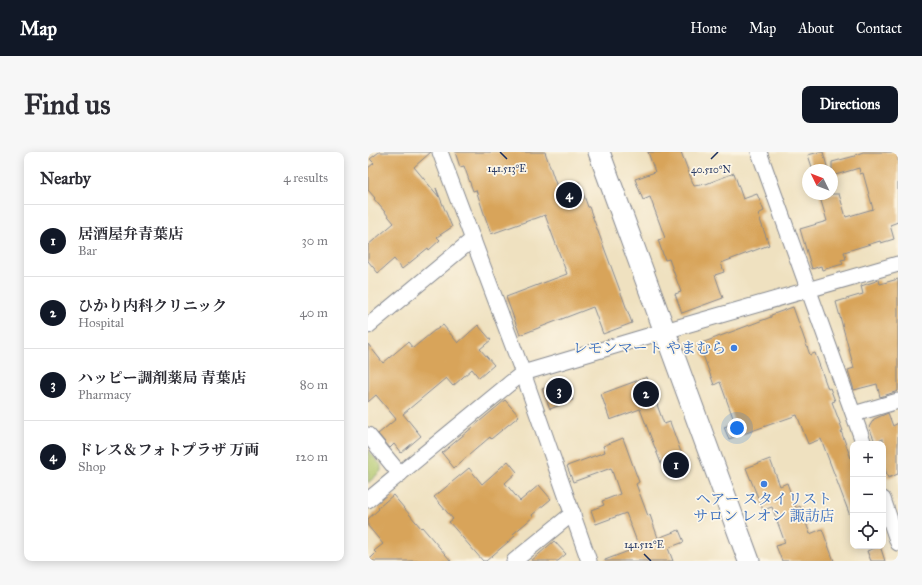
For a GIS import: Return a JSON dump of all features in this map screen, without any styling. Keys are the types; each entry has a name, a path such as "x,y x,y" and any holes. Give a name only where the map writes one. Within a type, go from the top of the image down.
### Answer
{"street":[{"path":"440,152 523,373 590,561"},
{"path":"599,152 748,561"},
{"path":"759,152 863,441"},
{"path":"368,326 473,239"},
{"path":"368,500 523,373 898,264"},
{"path":"854,414 898,401"},
{"path":"368,435 400,474"},
{"path":"886,508 898,543"},
{"path":"514,561 573,513"}],"green space":[{"path":"368,450 381,465 381,471 368,483"}],"building":[{"path":"379,152 431,152 414,167 439,197 436,188 452,227 437,237 440,240 429,250 428,248 402,269 394,259 378,273 368,261 368,245 394,223 368,190 368,168 374,163 370,159"},
{"path":"455,152 545,152 558,190 579,182 632,323 603,334 593,307 520,335 506,297 567,274 545,215 491,234 476,190 473,191 464,166 460,167"},
{"path":"648,152 681,152 694,186 706,184 734,173 743,199 757,194 764,211 758,214 769,245 721,263 724,272 715,275 723,298 682,313 675,294 681,292 669,259 665,260 658,240 665,238 650,197 643,200 635,179 655,172"},
{"path":"823,152 826,164 811,164 808,155"},
{"path":"863,152 898,152 898,222 890,225 894,239 881,243 880,241 844,252 846,259 841,260 843,264 822,270 821,266 812,269 800,229 827,221 821,200 838,200 839,194 846,217 873,209 863,173 860,174 859,168 838,174 838,164 832,164 832,162"},
{"path":"898,279 898,391 880,397 877,384 854,390 848,370 854,368 836,302 863,294 861,286 879,280 880,284"},
{"path":"793,307 810,355 815,353 828,389 830,388 835,401 832,402 843,431 841,431 850,456 850,516 821,439 808,444 797,415 729,439 724,427 735,423 720,382 714,385 699,344 771,317 771,315"},
{"path":"443,325 458,343 478,325 491,340 480,349 494,365 479,378 472,369 453,386 446,378 403,414 421,436 401,453 394,444 390,448 378,434 396,419 376,395 368,402 368,344 383,363 408,342 413,348"},
{"path":"647,377 664,424 670,422 686,466 665,474 640,409 610,420 601,394"},
{"path":"565,380 573,400 550,409 542,389"},
{"path":"505,400 519,416 491,439 490,437 454,468 442,453"},
{"path":"888,413 893,426 898,423 898,474 888,478 886,472 886,441 883,441 883,439 875,441 869,427 874,419"},
{"path":"623,438 639,482 636,484 648,516 650,515 658,538 679,530 684,542 668,548 673,561 605,561 639,547 626,513 596,524 591,510 604,505 602,501 620,494 611,468 573,482 567,466 605,452 603,446"},
{"path":"770,459 780,486 787,483 796,508 800,506 810,534 822,529 834,561 782,561 776,546 785,543 772,507 763,510 746,468"},
{"path":"508,461 517,472 505,483 520,501 539,485 551,499 513,534 515,536 486,561 483,561 449,522 453,519 434,497 469,468 482,484"},
{"path":"393,495 451,561 368,561 376,553 374,551 383,544 368,526 368,519"},
{"path":"554,541 566,554 558,561 531,561"},
{"path":"872,549 881,549 885,561 871,561 867,551"}],"place":[{"name":"ドレス＆フォトプラザ 万両","path":"569,195"},
{"name":"レモンマート やまむら","path":"734,348"},
{"name":"ハッピー調剤薬局 青葉店","path":"559,391"},
{"name":"ひかり内科クリニック","path":"646,394"},
{"name":"居酒屋弁青葉店","path":"676,465"},
{"name":"ヘアー スタイリスト サロン レオン 諏訪店","path":"764,484"}]}
